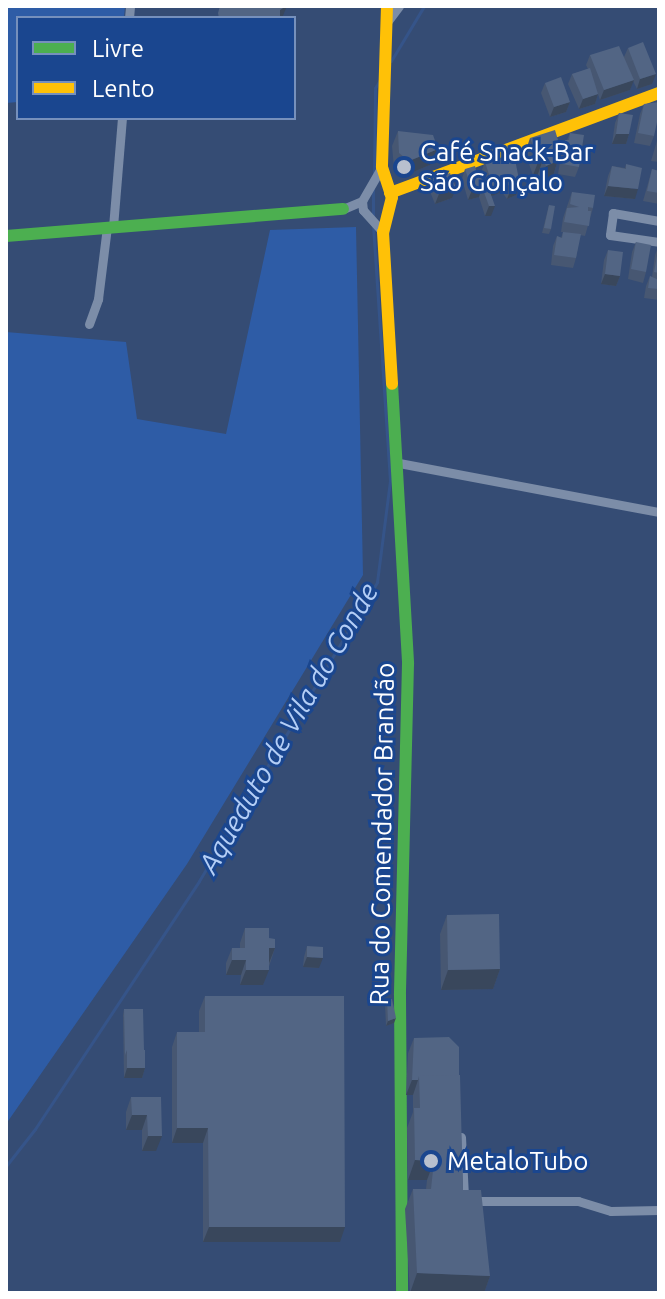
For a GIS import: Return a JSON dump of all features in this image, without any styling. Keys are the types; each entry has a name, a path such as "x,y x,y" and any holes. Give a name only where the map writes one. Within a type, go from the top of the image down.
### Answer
{"street":[{"path":"6,236 343,209 364,208 376,216 385,211 391,202 382,167 387,6"},
{"path":"387,22 399,6"},
{"path":"372,188 388,191 659,93"},
{"path":"89,324 98,299 110,227 122,120"},
{"path":"364,208 382,167"},
{"path":"364,208 383,232"},
{"name":"Rua do Comendador Brandão","path":"385,211 383,232 399,463 408,664 401,1047 402,1293"},
{"path":"659,221 613,213 610,235 659,242"},
{"path":"399,463 659,512"},
{"path":"401,1047 415,1048"},
{"path":"461,1124 464,1197 477,1201 578,1201 611,1211 659,1210"}],"shaded area":[{"path":"6,6 125,6 124,16 16,16 16,102 6,103"},
{"path":"356,227 363,575 187,864 6,1124 6,332 126,342 137,419 226,434 270,230"}],"building":[{"path":"220,6 286,6 280,10 280,16 219,16"},
{"path":"643,42 656,74 640,79 628,48"},
{"path":"619,46 634,80 604,90 590,55"},
{"path":"590,68 598,94 583,99 572,74"},
{"path":"561,77 570,102 554,107 545,83"},
{"path":"659,102 654,136 638,133 644,104"},
{"path":"619,113 633,115 629,134 616,134"},
{"path":"555,130 561,150 555,152 558,161 546,166 543,159 539,160 530,138"},
{"path":"398,131 433,135 438,149 409,161 399,153"},
{"path":"570,133 584,135 579,167 562,164 565,140 569,140"},
{"path":"514,154 520,185 511,189 506,182 493,187 485,162"},
{"path":"626,164 642,168 638,189 608,186 612,166 626,169"},
{"path":"475,166 477,174 483,172 495,206 489,206 482,187 472,190 465,169"},
{"path":"652,169 659,171 659,193 647,191"},
{"path":"450,173 456,188 439,194 432,179"},
{"path":"572,192 595,195 593,208 588,207 591,211 589,226 564,222 567,208 579,207 570,204"},
{"path":"549,205 555,206 551,229 544,228"},
{"path":"563,232 581,234 576,258 554,255 557,236 562,238"},
{"path":"636,242 651,245 646,272 631,269"},
{"path":"659,245 659,273 654,272"},
{"path":"608,250 623,252 620,276 605,274"},
{"path":"650,276 659,280 659,289 648,288"},
{"path":"499,914 500,969 448,970 447,915"},
{"path":"245,928 269,928 269,938 275,939 275,948 269,948 269,970 246,970 246,960 232,960 232,948 245,948"},
{"path":"307,946 323,947 323,958 307,957"},
{"path":"205,996 344,996 345,1227 209,1227 208,1128 177,1128 177,1032 205,1032"},
{"path":"387,999 392,999 396,1018 388,1021"},
{"path":"124,1009 143,1009 144,1050 127,1050 125,1055"},
{"path":"449,1037 459,1047 459,1076 419,1076 418,1080 412,1080 414,1038"},
{"path":"127,1050 145,1050 145,1068 127,1068"},
{"path":"460,1075 463,1190 481,1190 490,1276 417,1273 413,1189 431,1189 434,1161 415,1160 414,1108 420,1108 419,1076"},
{"path":"131,1097 161,1097 162,1136 148,1136 147,1115 132,1115"}],"waterway":[{"name":"Aqueduto de Vila do Conde","path":"391,61 424,6"},
{"name":"Aqueduto de Vila do Conde","path":"374,173 375,88 381,78"},
{"name":"Aqueduto de Vila do Conde","path":"373,188 373,217"},
{"name":"Aqueduto de Vila do Conde","path":"6,1166 35,1129 199,881 377,582 390,481 373,224"}],"traffic: fast":[{"path":"6,236 343,209"},
{"path":"392,384 408,664 400,995 402,1293"}],"traffic: slow":[{"path":"387,6 382,167 392,197 383,232 392,384"},
{"path":"390,193 659,93"}],"place":[{"name":"Café Snack-Bar São Gonçalo","path":"404,167"},
{"name":"MetaloTubo","path":"431,1161"}]}
